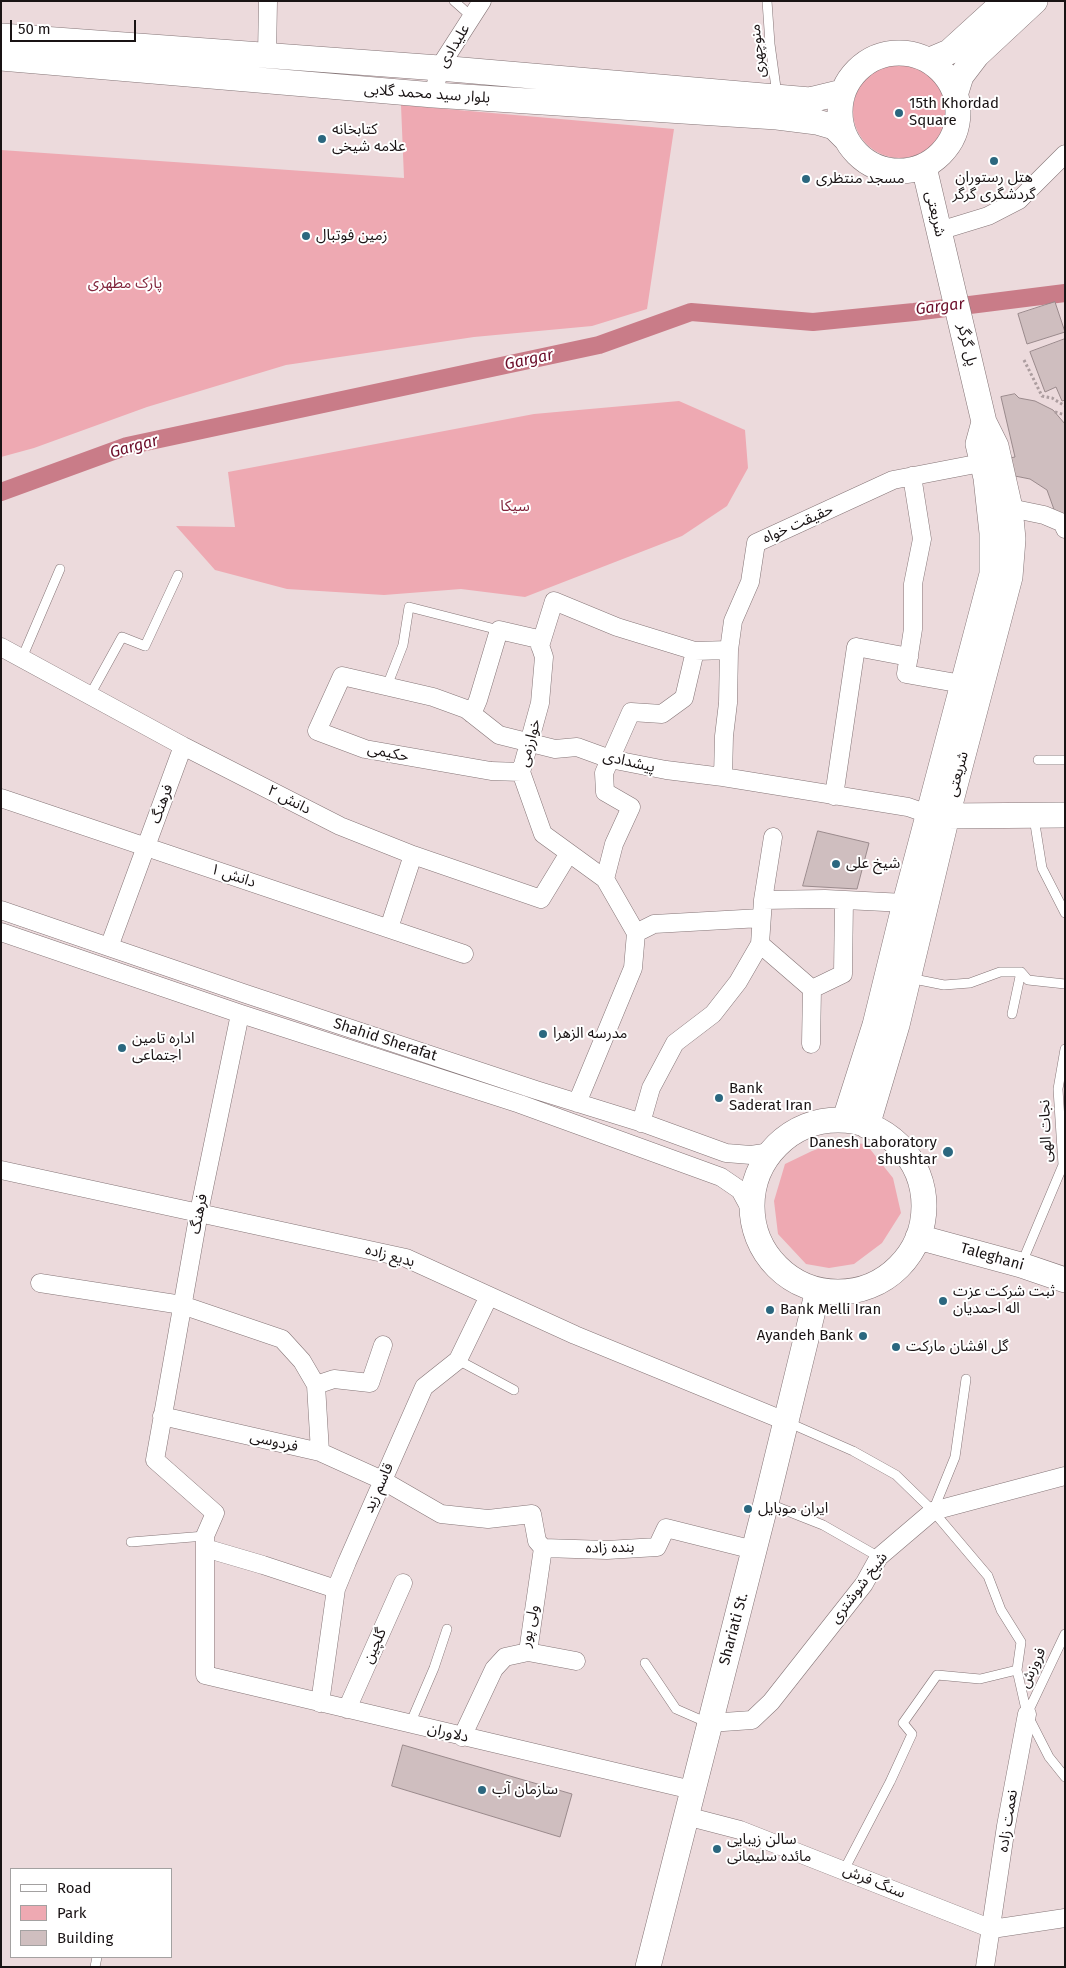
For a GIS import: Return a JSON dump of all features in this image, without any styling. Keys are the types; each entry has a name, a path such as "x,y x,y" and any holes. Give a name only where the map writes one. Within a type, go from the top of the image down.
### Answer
{"main road":[{"path":"930,60 949,52 1005,1"},
{"path":"956,92 961,76 977,55 1035,1"},
{"name":"بلوار سید محمد گلابی","path":"1,36 439,68 778,98 810,100 843,92"},
{"path":"894,52 913,54 930,60 946,74 956,92 959,110 957,127 950,144 939,157 924,167 907,172 889,171 872,165 858,155 847,140 841,125 840,108 843,92 851,77 862,65 876,57 894,52"},
{"name":"بلوار سید محمد گلابی","path":"1,58 434,95 777,117 817,122 834,127 847,140"},
{"name":"شریعتی","path":"924,167 947,262"},
{"name":"پل گرگر","path":"947,262 982,411"},
{"name":"شریعتی","path":"856,1123 897,1025 908,978 962,684 992,574 992,533 986,478 978,444 982,411"},
{"name":"شریعتی","path":"856,1123 875,1025 905,903 938,815 1010,577 1014,539 1010,508 996,446 982,411"},
{"path":"938,815 1065,815"},
{"path":"824,1120 856,1123 883,1132 905,1152 919,1178 924,1208 918,1237 906,1258 889,1276 867,1287 842,1292 818,1290 793,1279 772,1262 758,1239 752,1212 756,1180 770,1152 794,1131 824,1120"},
{"name":"Taleghani","path":"918,1237 1021,1265 1065,1280"},
{"name":"Shariati St.","path":"648,1967 818,1290"}],"street":[{"path":"267,55 268,1"},
{"name":"علیدادی","path":"434,95 439,68 482,1"},
{"path":"938,231 988,216 1019,200 1065,154"},
{"name":"حقیقت خواه","path":"723,778 729,650 733,621 750,582 756,543 893,480 981,463"},
{"path":"912,476 922,539 913,584 913,629 906,674 962,684"},
{"path":"1010,508 1044,515 1063,523 1065,528"},
{"path":"540,646 554,601 617,627 695,651 729,650"},
{"path":"472,714 499,630 538,638 540,646"},
{"name":"خوارزمی","path":"540,646 544,658 540,703 521,772 543,834 605,879"},
{"path":"834,796 856,646 909,657"},
{"name":"دانش ۲","path":"1,647 183,746 340,826 413,855 541,899 569,853"},
{"path":"577,1103 633,968 636,933 605,879 614,844 631,807 606,792 604,773 631,712 662,714 684,698 695,651"},
{"name":"پیشدادی","path":"342,676 433,697 466,709 499,735 555,749 577,747 610,759 666,770 908,807 938,815"},
{"name":"حکیمی","path":"342,676 317,731 365,749 491,771 521,772"},
{"name":"فرهنگ","path":"109,948 183,746"},
{"name":"دانش ۱","path":"1,798 464,954"},
{"path":"640,1123 651,1088 675,1043 713,1014 738,982 760,944 763,900 773,837"},
{"path":"389,928 413,855"},
{"path":"763,900 844,900 905,903"},
{"path":"812,989 843,974 844,900"},
{"name":"Shahid Sherafat","path":"1,910 109,948 726,1153 751,1155 770,1152"},
{"path":"636,933 654,924 761,918"},
{"name":"Shahid Sherafat","path":"1,932 240,1014 520,1104 721,1176 740,1190 752,1212"},
{"path":"760,944 812,989"},
{"path":"811,1044 812,989"},
{"name":"فرهنگ","path":"205,1542 215,1513 155,1460 199,1212 240,1014"},
{"name":"بدیع زاده","path":"1,1170 406,1258 575,1335 785,1421"},
{"path":"40,1283 182,1305 282,1339 302,1361 316,1385 320,1452"},
{"name":"قاسم زید","path":"320,1703 336,1589 424,1387 458,1360 489,1296"},
{"path":"316,1385 334,1379 370,1383 384,1344"},
{"name":"فردوسی","path":"162,1416 320,1452 382,1480 441,1514 488,1519 532,1514 537,1541 544,1548"},
{"name":"شیخ شوشتری","path":"709,1723 752,1720 770,1702 864,1584 879,1557 933,1511 1065,1476"},
{"name":"بنده زاده","path":"544,1548 607,1550 657,1547 666,1528 754,1550"},
{"path":"205,1542 336,1589"},
{"name":"دلاوران","path":"205,1542 205,1675 692,1790"},
{"name":"ولی پور","path":"462,1737 494,1668 505,1657 528,1652 544,1548"},
{"name":"گلچین","path":"347,1709 403,1584"},
{"path":"528,1652 576,1661"},
{"name":"نعمت زاده","path":"986,1967 1006,1826 1027,1714"},
{"name":"سنگ فرش","path":"686,1816 740,1830 992,1929"},
{"path":"992,1929 1065,1918"}],"lane":[{"path":"454,1 472,17"},
{"name":"منوچهری","path":"767,1 770,44 778,98"},
{"path":"22,658 60,569"},
{"path":"90,695 122,637 145,646 178,575"},
{"path":"387,686 403,645 409,607 499,630"},
{"path":"1038,760 1065,760"},
{"path":"1034,815 1042,868 1065,913"},
{"path":"908,978 944,985 970,983 1000,972 1021,972 1028,980 1065,984"},
{"path":"1012,1014 1021,972"},
{"name":"نجات الهی","path":"1021,1265 1064,1165 1058,1089 1065,1049"},
{"path":"458,1360 514,1390"},
{"path":"933,1511 955,1457 966,1379"},
{"path":"785,1421 854,1451 896,1475 933,1511 988,1576 1001,1610 1021,1642 1017,1670 1027,1714 1050,1757 1065,1777"},
{"path":"766,1503 823,1525 879,1557"},
{"path":"130,1542 205,1542"},
{"path":"410,1724 434,1668 447,1629"},
{"name":"فروزش","path":"1027,1714 1065,1634"},
{"path":"645,1663 676,1709 709,1723"},
{"path":"844,1870 890,1782 912,1734 903,1723 937,1675 980,1679 1017,1670"}],"path":[{"path":"1024,360 1042,396 1052,398 1065,406"},
{"path":"1055,412 1065,415"}],"green space":[{"path":"900,64 918,68 933,78 943,93 947,111 943,129 933,144 918,154 900,158 882,154 867,144 857,129 853,111 857,93 867,78 882,68"},
{"name":"پارک مطهری","path":"401,105 674,129 647,309 592,326 474,337 286,365 147,407 34,448 1,457 1,150 404,178"},
{"name":"سیکا","path":"679,401 745,430 748,468 727,506 682,536 525,597 461,589 384,595 287,589 215,570 176,526 235,527 228,472 534,414"},
{"path":"838,1142 866,1144 893,1178 901,1213 882,1243 854,1264 829,1268 806,1264 778,1234 774,1201 785,1164 812,1151"}],"building":[{"path":"1055,302 1065,332 1027,344 1018,314"},
{"path":"1065,339 1065,400 1062,401 1056,387 1045,392 1030,352"},
{"path":"1015,394 1019,398 1035,401 1053,410 1065,424 1065,516 1064,514 1056,515 1047,490 1030,479 1010,475 1004,459 1015,457 1001,397"},
{"name":"شیخ علی","path":"818,831 869,843 857,889 803,886"},
{"name":"سازمان آب","path":"403,1745 572,1794 560,1837 392,1786"}],"waterway":[{"name":"Gargar","path":"1,492 127,446 599,345 691,312 813,322 914,312 1065,293"}],"place":[{"name":"15th Khordad Square","path":"899,113"},
{"name":"کتابخانه علامه شیخی","path":"322,139"},
{"name":"هتل رستوران گردشگری گرگر","path":"994,161"},
{"name":"مسجد منتظری","path":"806,179"},
{"name":"زمین فوتبال","path":"306,236"},
{"name":"شیخ علی","path":"836,864"},
{"name":"مدرسه الزهرا","path":"543,1034"},
{"name":"اداره تامین اجتماعی","path":"122,1048"},
{"name":"Bank Saderat Iran","path":"719,1098"},
{"name":"Danesh Laboratory shushtar","path":"948,1152"},
{"name":"ثبت شرکت عزت اله احمدیان","path":"943,1301"},
{"name":"Bank Melli Iran","path":"770,1310"},
{"name":"Ayandeh Bank","path":"863,1336"},
{"name":"گل افشان مارکت","path":"896,1347"},
{"name":"ایران موبایل","path":"748,1509"},
{"name":"سازمان آب","path":"482,1790"},
{"name":"سالن زیبایی مائده سلیمانی","path":"717,1849"}]}
